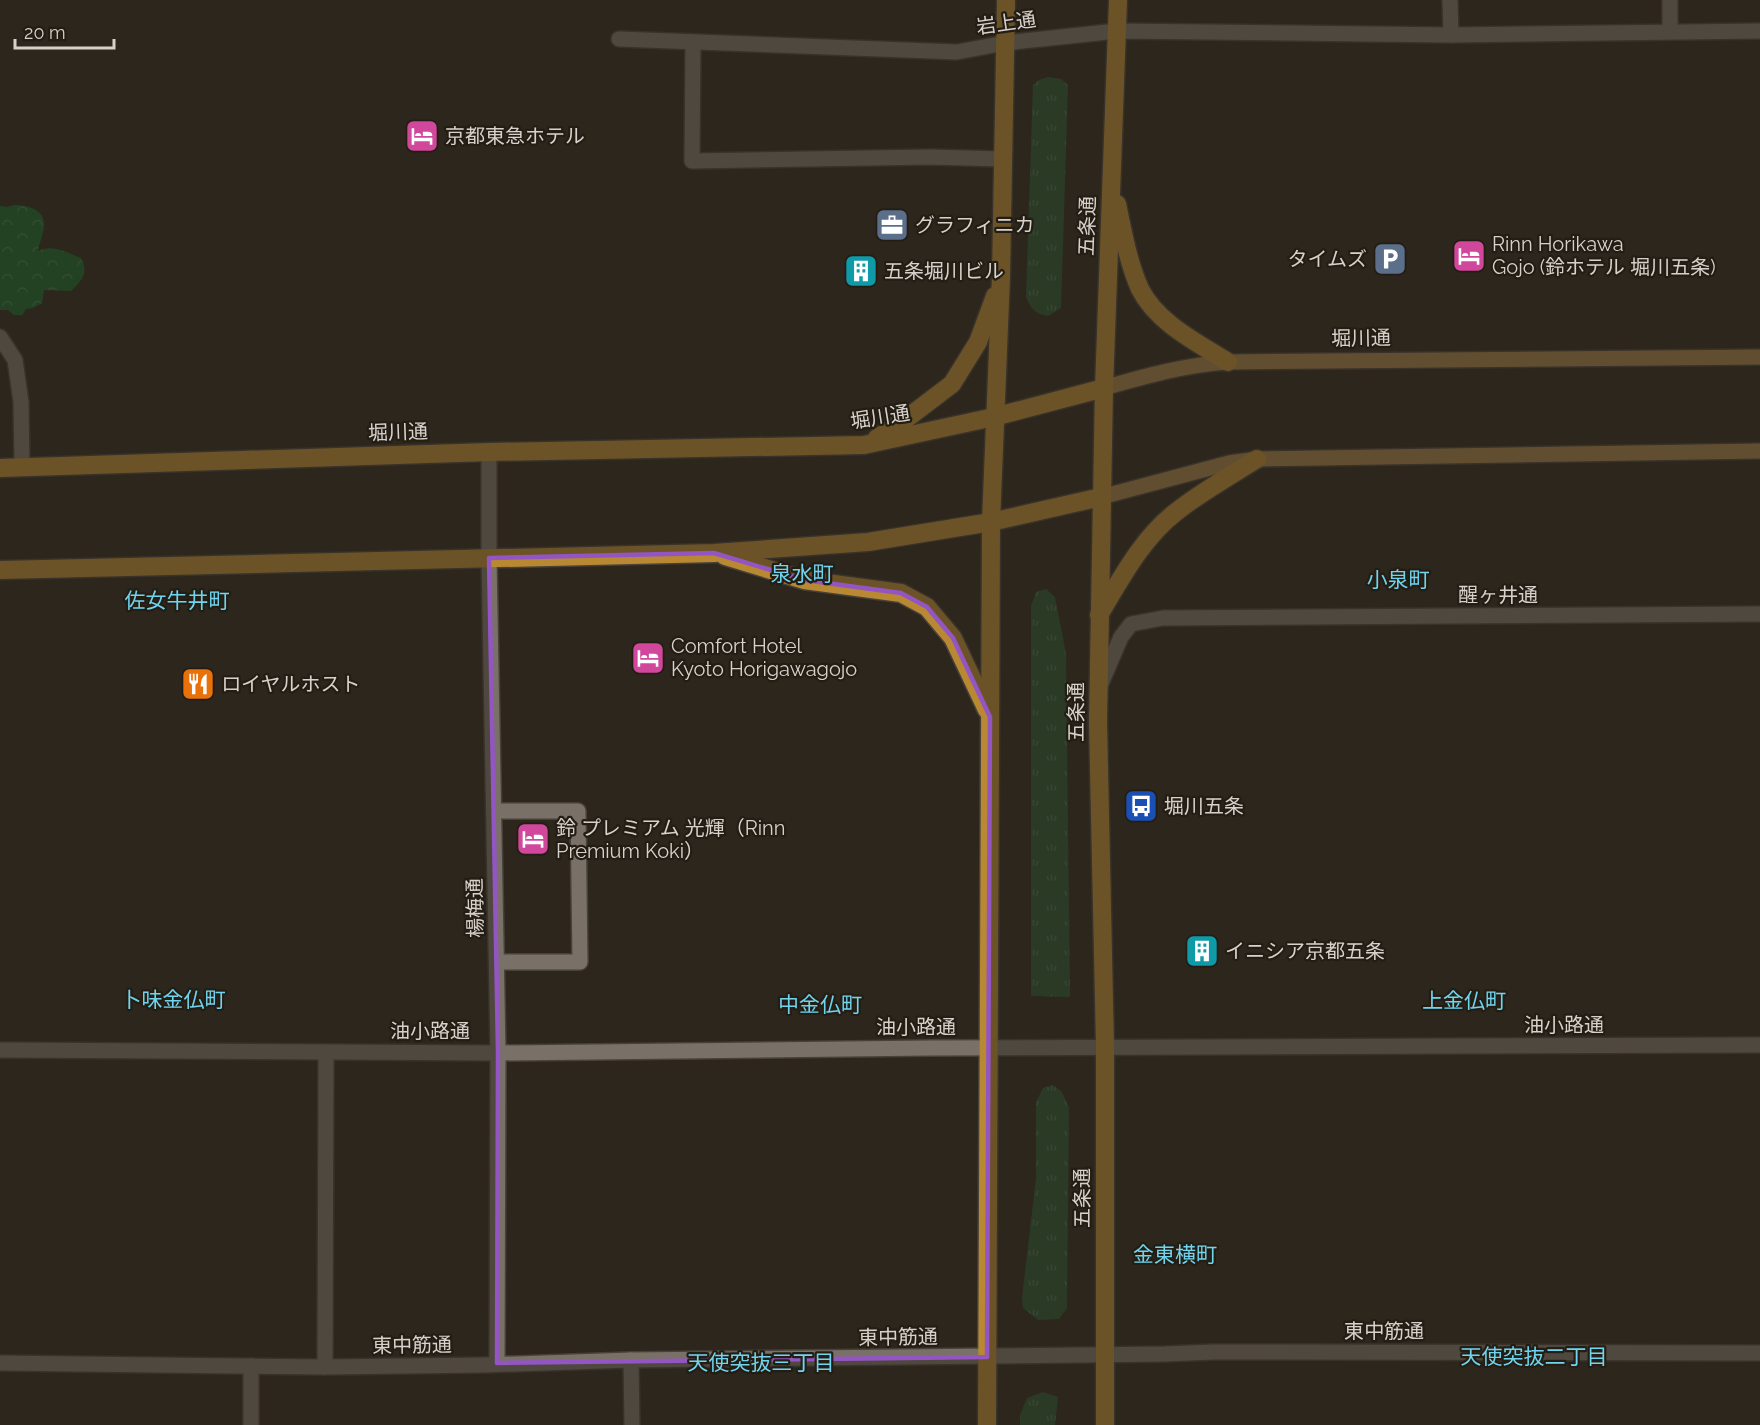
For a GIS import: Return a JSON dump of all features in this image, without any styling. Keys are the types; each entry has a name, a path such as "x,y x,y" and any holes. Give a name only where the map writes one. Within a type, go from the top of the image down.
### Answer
{"highway":[{"path":"987,1425 991,522 1001,277 1006,0"},
{"name":"五条通","path":"1105,1425 1105,1047 1098,690 1104,388 1119,0"},
{"path":"1112,176 1126,249 1141,290 1155,310 1185,334 1228,362"},
{"path":"864,445 902,422 952,384 978,342 1001,277"},
{"name":"堀川通","path":"0,468 489,452 864,445 994,417 1104,388"},
{"path":"1099,615 1135,558 1175,512 1257,459"},
{"path":"0,570 714,553 868,542 991,522 1101,497"},
{"path":"714,553 804,580 901,593 927,607 953,638 990,717"}],"main road":[{"name":"堀川通","path":"1104,388 1152,374 1206,363 1760,357"},
{"path":"1101,497 1229,463 1257,459 1760,451"}],"street":[{"path":"1450,0 1451,35"},
{"path":"1670,0 1670,31"},
{"name":"岩上通","path":"619,39 957,52 1005,43 1117,31 1451,35 1670,31 1760,32"},
{"path":"693,42 692,161 930,157 1003,159"},
{"path":"0,338 15,360 21,402 22,467"},
{"name":"楊梅通","path":"489,452 498,1053 497,1363"},
{"name":"醒ヶ井通","path":"1098,690 1121,637 1131,624 1163,618 1760,614"},
{"path":"494,811 578,811 580,962 497,962"},
{"name":"油小路通","path":"0,1050 498,1053 1105,1047 1760,1045"},
{"path":"325,1367 326,1052"},
{"name":"東中筋通","path":"0,1363 325,1367 631,1360 987,1357 1214,1352 1760,1353"},
{"path":"631,1360 632,1425"},
{"path":"251,1366 251,1425"}],"highlighted area":[{"path":"714,553 804,580 901,593 927,607 953,638 990,717 987,1357 497,1363 498,1053 489,558"}],"green space":[{"path":"1048,77 1061,79 1068,85 1061,308 1048,316 1034,310 1026,297 1033,85"},
{"path":"14,205 33,208 43,218 44,229 38,251 49,248 64,251 81,258 84,268 81,280 71,291 44,290 42,303 26,309 22,315 0,310 0,206"},
{"path":"1046,589 1055,597 1066,654 1070,997 1031,996 1031,606 1036,592"},
{"path":"1053,1085 1062,1092 1069,1108 1067,1308 1059,1319 1038,1320 1023,1308 1022,1298 1036,1178 1036,1102 1043,1088"},
{"path":"1043,1392 1058,1397 1055,1425 1020,1425 1020,1415 1027,1398"}],"place":[{"name":"京都東急ホテル","path":"422,136"},
{"name":"グラフィニカ","path":"892,225"},
{"name":"Rinn Horikawa Gojo (鈴ホテル 堀川五条)","path":"1469,256"},
{"name":"タイムズ","path":"1390,259"},
{"name":"五条堀川ビル","path":"861,271"},
{"name":"Comfort Hotel Kyoto Horigawagojo","path":"648,658"},
{"name":"ロイヤルホスト","path":"198,684"},
{"name":"堀川五条","path":"1141,806"},
{"name":"鈴 プレミアム 光輝（Rinn Premium Koki）","path":"533,839"},
{"name":"イニシア京都五条","path":"1202,951"}],"district":[{"name":"泉水町","path":"802,574"},
{"name":"小泉町","path":"1398,580"},
{"name":"佐女牛井町","path":"177,601"},
{"name":"卜味金仏町","path":"173,1000"},
{"name":"上金仏町","path":"1464,1001"},
{"name":"中金仏町","path":"820,1005"},
{"name":"金東横町","path":"1175,1255"},
{"name":"天使突抜二丁目","path":"1534,1357"},
{"name":"天使突抜三丁目","path":"761,1363"}]}
